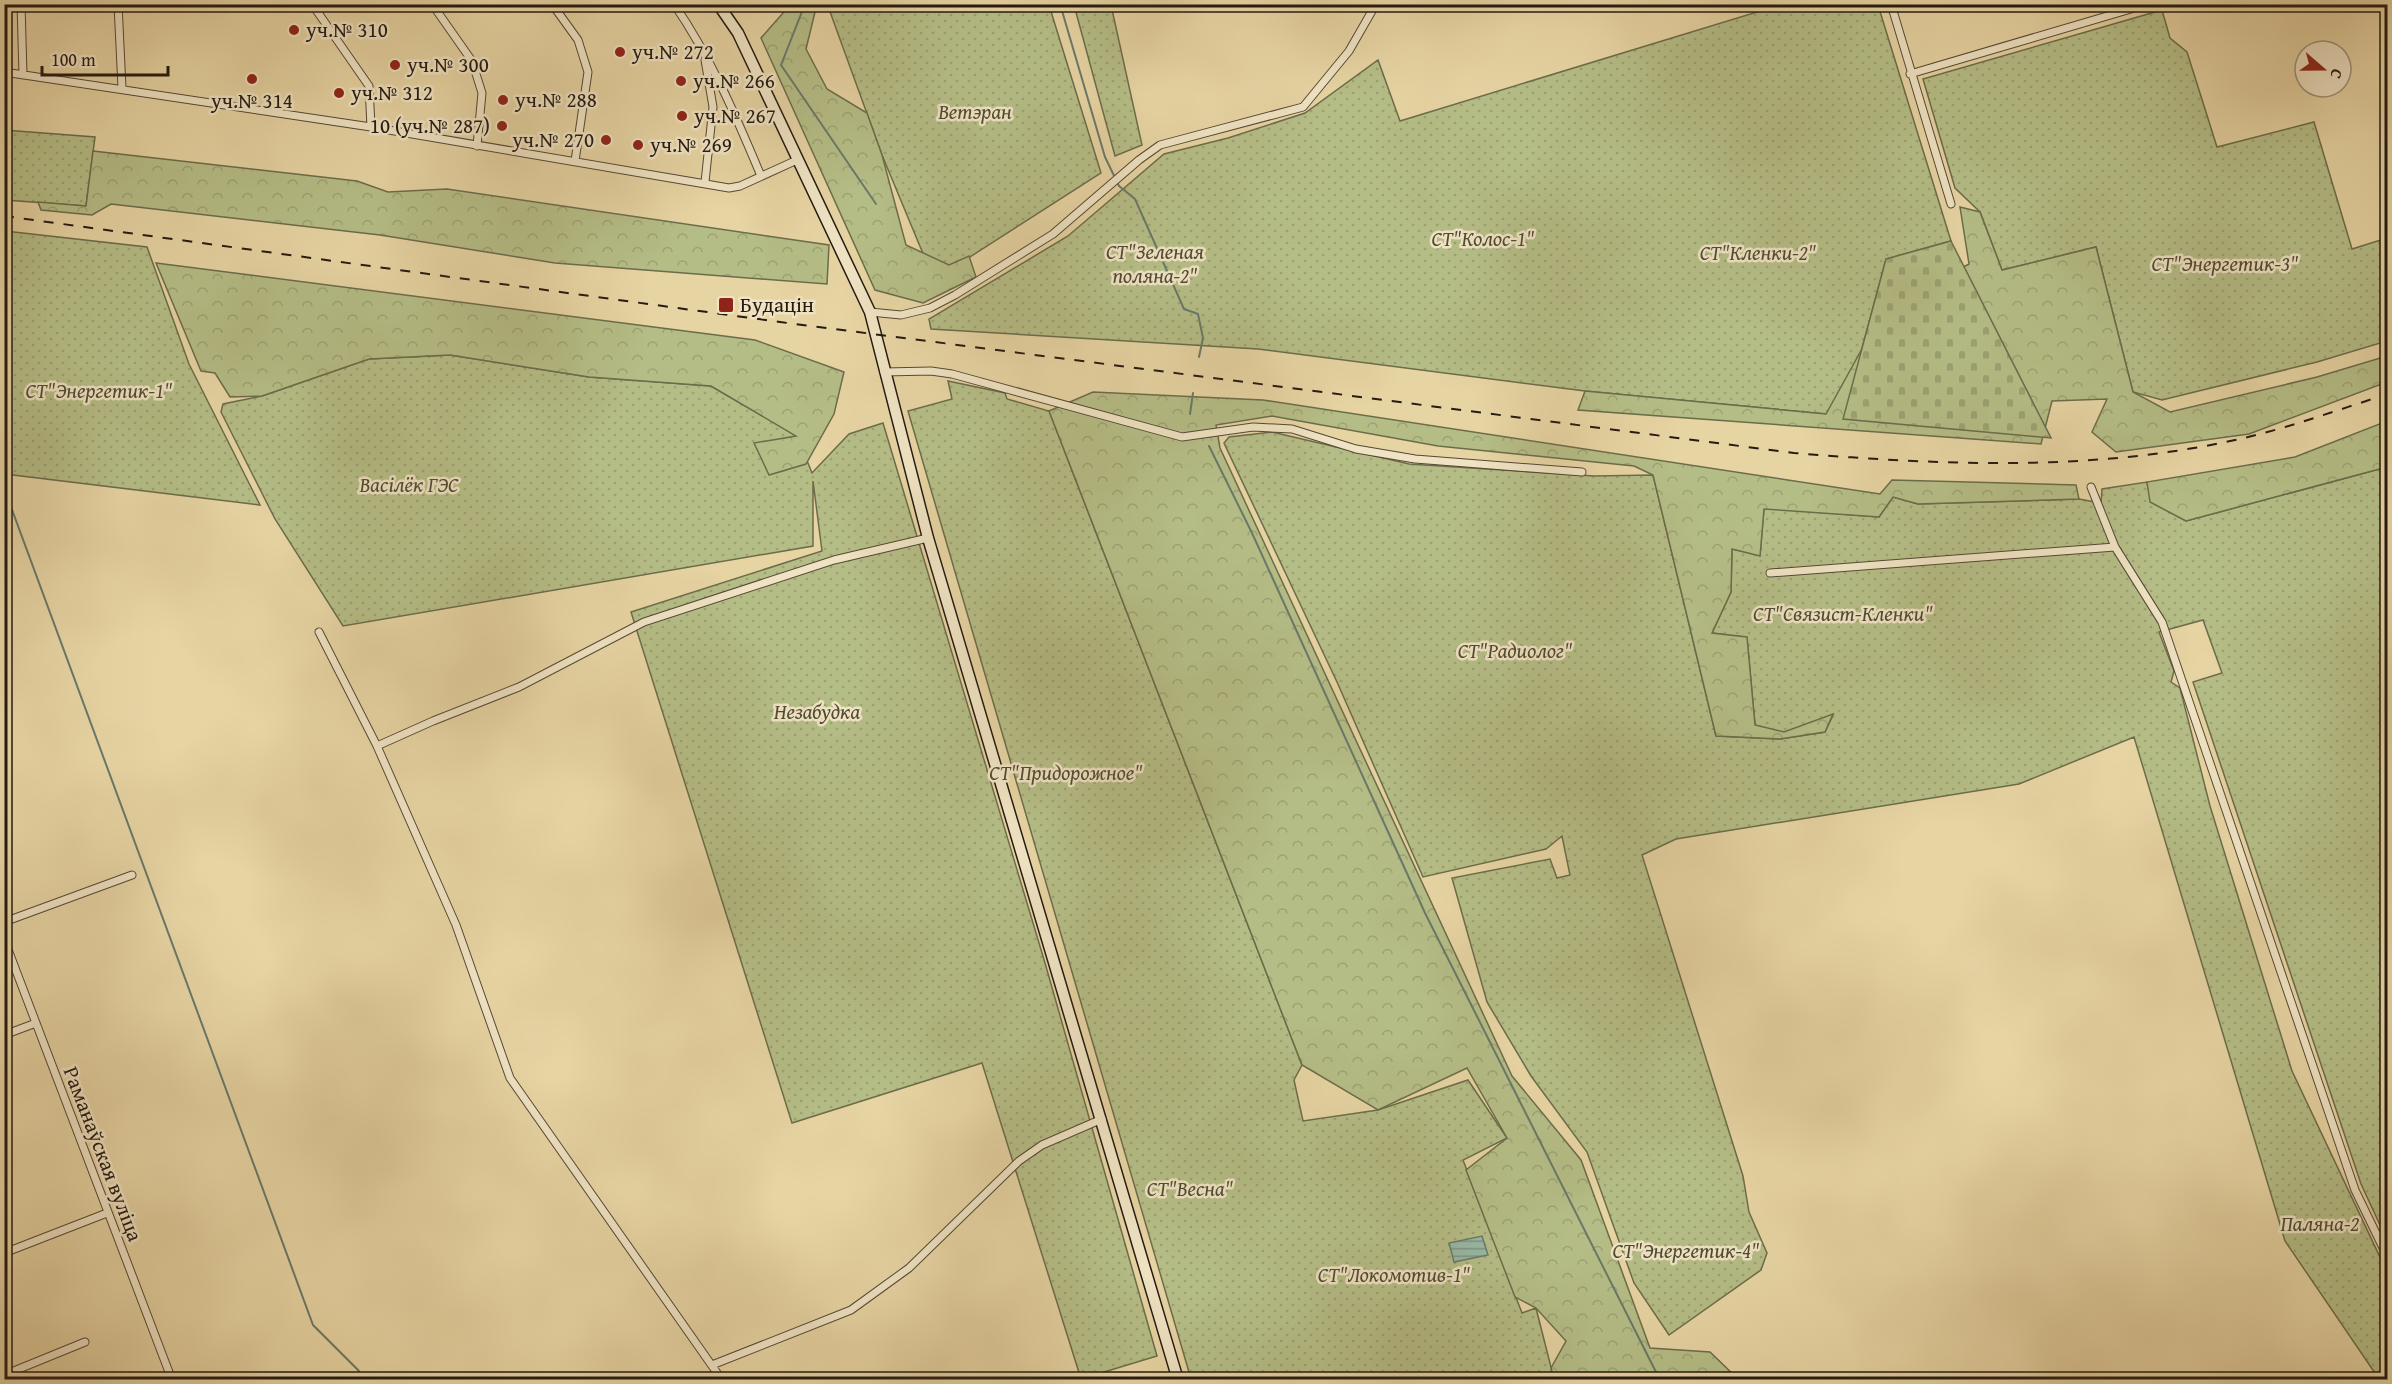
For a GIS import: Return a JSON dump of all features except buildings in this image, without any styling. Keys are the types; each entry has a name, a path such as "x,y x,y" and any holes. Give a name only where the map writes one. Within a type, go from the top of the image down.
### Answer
{"street":[{"path":"21,4 23,75"},
{"path":"118,4 122,88"},
{"path":"312,4 369,86 371,127"},
{"path":"432,4 472,61 482,93 477,146"},
{"path":"552,4 578,40 588,72 575,161"},
{"path":"674,4 727,93 761,176"},
{"path":"718,4 738,33 870,312 928,538 1178,1380"},
{"path":"870,312 901,315 930,308 956,295 1053,234 1153,150 1172,141 1304,107 1349,51 1377,4"},
{"path":"1891,4 1910,74 1951,204"},
{"path":"1910,74 2148,4"},
{"path":"703,51 711,83 713,107 705,182"},
{"path":"4,72 371,127 734,188 797,160"},
{"path":"884,372 952,374 1182,437 1253,427 1292,429 1356,449 1415,459 1582,472"},
{"path":"2091,487 2115,547 2162,622 2355,1190 2388,1258"},
{"path":"377,746 519,687 644,622 834,560 928,538"},
{"path":"1770,573 2115,547"},
{"path":"319,632 377,746 456,925 510,1078 722,1380"},
{"path":"4,922 132,875"},
{"name":"Раманаўская вуліца","path":"4,939 172,1380"},
{"path":"4,1035 36,1023"},
{"path":"712,1365 851,1310 909,1268 1019,1161 1042,1145 1102,1119"},
{"path":"4,1253 107,1213"},
{"path":"4,1375 85,1342"}],"green space":[{"name":"Ветэран","path":"834,4 1049,5 1101,173 934,280 882,155 829,9"},
{"path":"790,5 823,5 815,12 806,49 827,89 867,113 882,155 906,245 949,265 969,256 976,277 923,303 875,290 761,38"},
{"path":"1074,5 1111,5 1142,145 1115,156"},
{"path":"1780,5 1878,5 1951,241 1886,259 1843,419 1826,414 1585,391 1258,349 931,329 929,319 1068,236 1164,154 1228,138 1305,113 1378,60 1400,121"},
{"name":"СТ\"Энергетик-3\"","path":"2162,10 2170,38 2187,52 2217,147 2314,122 2352,249 2387,238 2387,341 2317,362 2162,400 2133,392 2096,247 2002,270 1980,212 1955,188 1923,79"},
{"path":"4,130 95,137 86,206 5,200"},
{"path":"93,151 357,181 388,192 447,189 829,245 827,284 555,263 380,235 111,204 92,215 41,210 38,202 86,206"},
{"path":"1960,207 1980,212 2002,270 2096,247 2133,392 2170,412 2317,377 2387,356 2387,382 2249,434 2116,452 2092,432 2107,399 2052,401 2041,444 1578,410 1585,391 1826,414 1884,309 1969,264"},
{"name":"СТ\"Энергетик-1\"","path":"5,231 147,247 189,364 260,505 5,474"},
{"path":"1951,241 2051,438 1843,419 1886,259"},
{"path":"156,263 755,340 844,372 834,414 806,464 769,475 754,443 796,436 711,386 589,377 450,355 369,359 262,396 230,397 215,373 201,371"},
{"name":"Незабудка","path":"450,355 589,377 711,386 797,436 812,473 849,434 883,423 1045,963 1157,1356 1081,1379 982,1063 792,1123 631,612 822,551 813,481 813,546 343,626 275,519 221,412 223,404 262,396 369,359"},
{"path":"948,381 1005,393 1007,399 1049,411 1302,1065 1294,1080 1303,1121 1378,1110 1468,1080 1507,1138 1463,1160 1522,1313 1536,1308 1554,1379 1191,1379 908,411 952,399"},
{"path":"1093,392 1263,400 1880,494 1892,480 2076,485 2079,499 1918,504 1893,497 1879,517 1764,509 1760,556 1732,549 1731,592 1712,633 1747,637 1755,725 1784,732 1833,714 1825,732 1780,739 1716,736 1653,475 1634,466 1438,446 1272,416 1216,425 1220,448 1512,1076 1581,1160 1650,1348 1710,1352 1738,1379 1554,1379 1551,1368 1566,1341 1536,1308 1515,1297 1466,1170 1507,1138 1467,1068 1378,1110 1302,1065 1049,411"},
{"path":"2387,421 2387,467 2186,521 2150,502 2147,482 2295,457"},
{"path":"1272,432 1409,464 1594,476 1653,475 1716,736 1780,739 1825,732 1833,715 1784,733 1755,725 1747,638 1712,633 1731,592 1732,549 1760,555 1764,508 1879,517 1893,497 1918,504 2079,499 2101,503 2102,489 2147,482 2151,502 2186,521 2387,467 2387,1240 2361,1184 2193,682 2222,673 2203,620 2159,632 2174,671 2171,682 2180,688 2210,806 2292,1071 2387,1272 2387,1379 2379,1379 2285,1241 2134,737 2019,784 1676,839 1642,855 1743,1176 1749,1212 1767,1253 1761,1270 1669,1335 1634,1283 1587,1152 1531,1076 1487,1002 1452,878 1550,859 1557,878 1570,875 1562,836 1546,849 1423,877 1337,682 1224,443 1229,437"}],"shaded area":[{"path":"1482,1236 1488,1255 1454,1262 1449,1243"}],"waterway":[{"path":"805,4 781,65 876,204"},
{"path":"1060,4 1105,157 1119,186 1135,199 1184,309 1198,314 1203,338 1199,357"},
{"path":"1190,414 1193,393"},
{"path":"1209,446 1252,533 1425,913 1660,1380"},
{"path":"4,488 313,1325 359,1371 362,1380"}],"railway":[{"path":"4,216 780,322 1794,453 1960,463 2015,463 2125,457 2180,450 2254,436 2388,394"}],"place":[{"name":"уч.№ 310","path":"294,30"},
{"name":"уч.№ 272","path":"620,52"},
{"name":"уч.№ 300","path":"395,65"},
{"name":"уч.№ 314","path":"252,79"},
{"name":"уч.№ 266","path":"681,81"},
{"name":"уч.№ 312","path":"339,93"},
{"name":"уч.№ 288","path":"503,100"},
{"name":"уч.№ 267","path":"682,116"},
{"name":"10 (уч.№ 287)","path":"502,126"},
{"name":"уч.№ 270","path":"606,140"},
{"name":"уч.№ 269","path":"638,145"},
{"name":"Будацін","path":"726,305"}],"park label":[{"name":"СТ\"Колос-1\"","path":"1483,239"},
{"name":"СТ\"Кленки-2\"","path":"1758,253"},
{"name":"СТ\"Зеленая поляна-2\"","path":"1155,264"},
{"name":"Васілёк ГЭС","path":"409,485"},
{"name":"СТ\"Связист-Кленки\"","path":"1843,614"},
{"name":"СТ\"Радиолог\"","path":"1515,651"},
{"name":"СТ\"Придорожное\"","path":"1066,773"},
{"name":"СТ\"Весна\"","path":"1190,1189"},
{"name":"Паляна-2","path":"2320,1224"},
{"name":"СТ\"Энергетик-4\"","path":"1686,1251"},
{"name":"СТ\"Локомотив-1\"","path":"1394,1275"}]}
